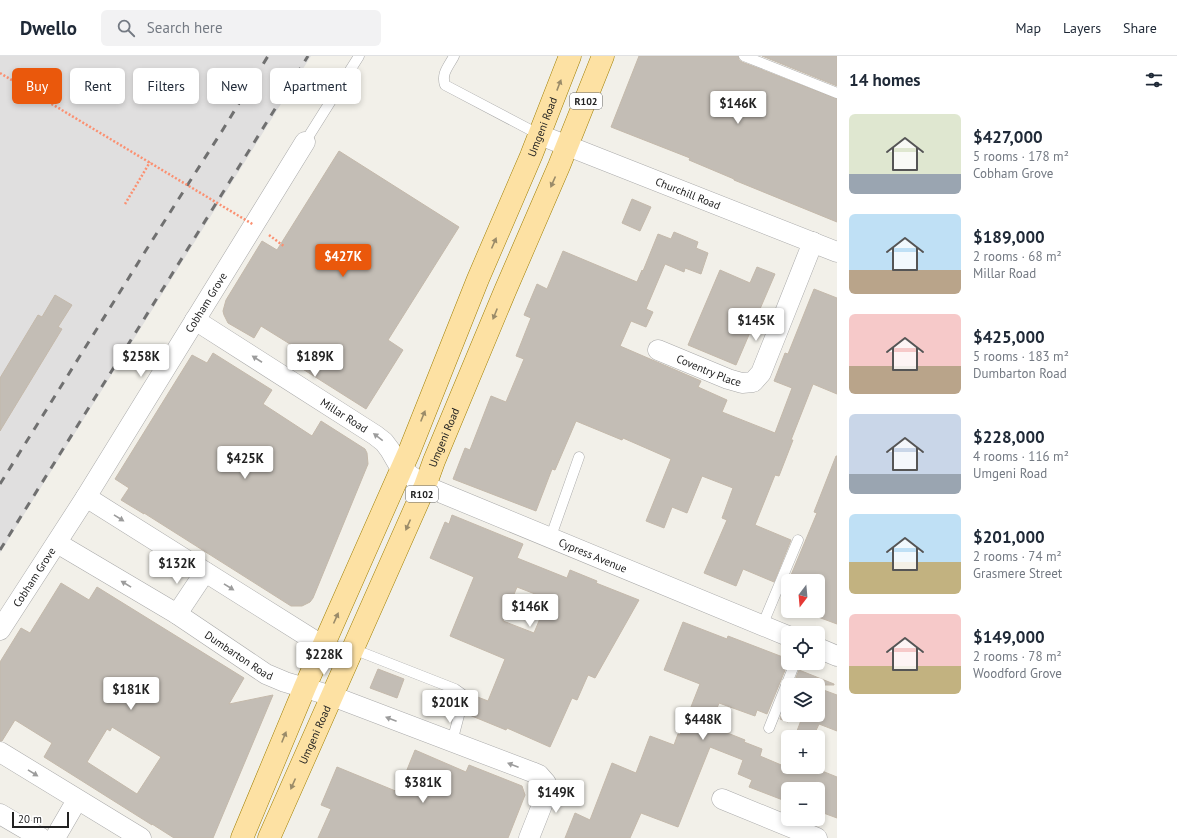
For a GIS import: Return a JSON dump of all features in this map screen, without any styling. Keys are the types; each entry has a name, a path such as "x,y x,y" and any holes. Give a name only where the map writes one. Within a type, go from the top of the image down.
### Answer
{"main road":[{"name":"Umgeni Road","path":"242,838 305,687 401,469 478,279 540,135 570,56"},
{"name":"Umgeni Road","path":"269,838 425,486 434,461 567,146 603,56"},
{"path":"478,279 505,291"}],"street":[{"name":"Churchill Road","path":"540,135 837,252"},
{"name":"Cobham Grove","path":"0,630 86,497 305,142"},
{"name":"Coventry Place","path":"658,350 728,379 742,383 753,382 761,373 812,242"},
{"name":"Millar Road","path":"196,320 375,435 384,442 401,469"},
{"name":"Cypress Avenue","path":"401,469 425,486 781,633"},
{"path":"86,497 323,646 351,654"},
{"name":"Dumbarton Road","path":"57,543 177,614 266,674 285,682 332,696 532,772 539,776 546,783 546,796 529,838"},
{"path":"177,614 205,572"},
{"path":"825,651 837,656"},
{"path":"0,752 141,838"},
{"path":"722,799 817,838"},
{"path":"55,838 78,800"},
{"path":"0,814 41,838"}],"lane":[{"name":"Cobham Grove","path":"305,142 359,56"},
{"path":"454,56 445,72 443,79 445,85 540,135"},
{"path":"744,56 837,93"},
{"path":"550,539 579,457"},
{"path":"762,626 798,540"},
{"path":"351,654 455,689 462,694 463,700 452,742"},
{"path":"769,728 792,670"}],"path":[{"path":"0,73 254,225"},
{"path":"124,204 150,162"}],"shaded area":[{"path":"0,56 311,56 303,68 270,68 270,104 281,104 0,553"}],"building":[{"path":"639,56 738,56 739,60 742,62 837,99 837,222 734,180 689,160 690,158 611,127"},
{"path":"762,56 837,56 837,86"},
{"path":"339,151 459,227 388,340 403,350 366,409 290,361 298,349 261,326 254,338 228,323 223,311 226,300 262,241 277,250"},
{"path":"632,199 651,207 640,231 622,223"},
{"path":"674,232 698,242 696,248 708,253 701,274 685,268 684,272 665,264 646,309 653,312 646,327 631,321 620,346 701,381 698,387 727,400 722,412 775,433 792,388 774,381 785,353 788,354 814,289 837,298 837,394 813,384 791,440 793,440 779,476 775,475 755,525 791,540 774,582 743,569 736,586 704,573 727,520 722,518 733,488 702,476 687,513 672,507 664,528 646,521 671,459 623,438 622,440 576,421 555,470 552,469 536,511 453,479 465,448 470,450 491,396 506,402 524,359 516,356 531,318 524,315 537,284 547,289 563,251 637,282 658,234 671,239"},
{"path":"757,267 775,274 736,365 688,345 720,270 750,283"},
{"path":"55,295 72,305 58,327 62,329 0,431 0,378 38,315 42,317"},
{"path":"213,353 272,390 263,404 312,436 321,421 365,449 367,453 368,464 313,598 310,602 302,606 291,606 121,500 129,488 115,479 192,355 207,363"},
{"path":"836,456 837,456 837,624 821,618 825,618 825,574 792,574 817,513 814,512"},
{"path":"452,515 523,544 517,558 567,578 570,570 597,581 596,583 639,600 595,678 588,675 577,700 572,698 550,747 507,728 506,730 467,714 475,696 488,701 505,659 450,636 474,577 430,558 445,522 449,524","holes":["517,587 548,599 534,633 503,621"]},
{"path":"61,583 89,600 97,587 244,678 229,704 273,695 213,838 174,838 152,825 44,757 52,743 15,720 2,741 0,741 0,662 21,628 30,633","holes":["112,727 161,757 137,794 87,762 107,729 110,731"]},
{"path":"683,622 727,639 728,636 781,656 781,670 785,670 767,714 757,710 755,716 719,703 710,726 745,740 744,742 762,749 760,756 781,765 781,774 825,774 825,772 837,777 837,818 825,814 825,782 781,782 781,799 749,787 752,780 738,774 743,760 710,747 678,827 641,813 630,838 565,838 575,813 590,820 612,763 636,773 650,736 674,745 678,734 680,735 700,684 664,670"},
{"path":"378,669 404,679 397,698 370,688"},
{"path":"799,670 819,678 796,678"},
{"path":"825,680 834,684 825,685"},
{"path":"825,691 837,695 837,731 819,724 816,730 797,730 800,722 825,722"},
{"path":"415,750 466,772 469,765 522,786 525,795 508,838 318,838 331,809 321,805 337,767 398,792"}],"railway":[{"path":"0,484 268,56"},
{"path":"0,550 308,56"}]}
